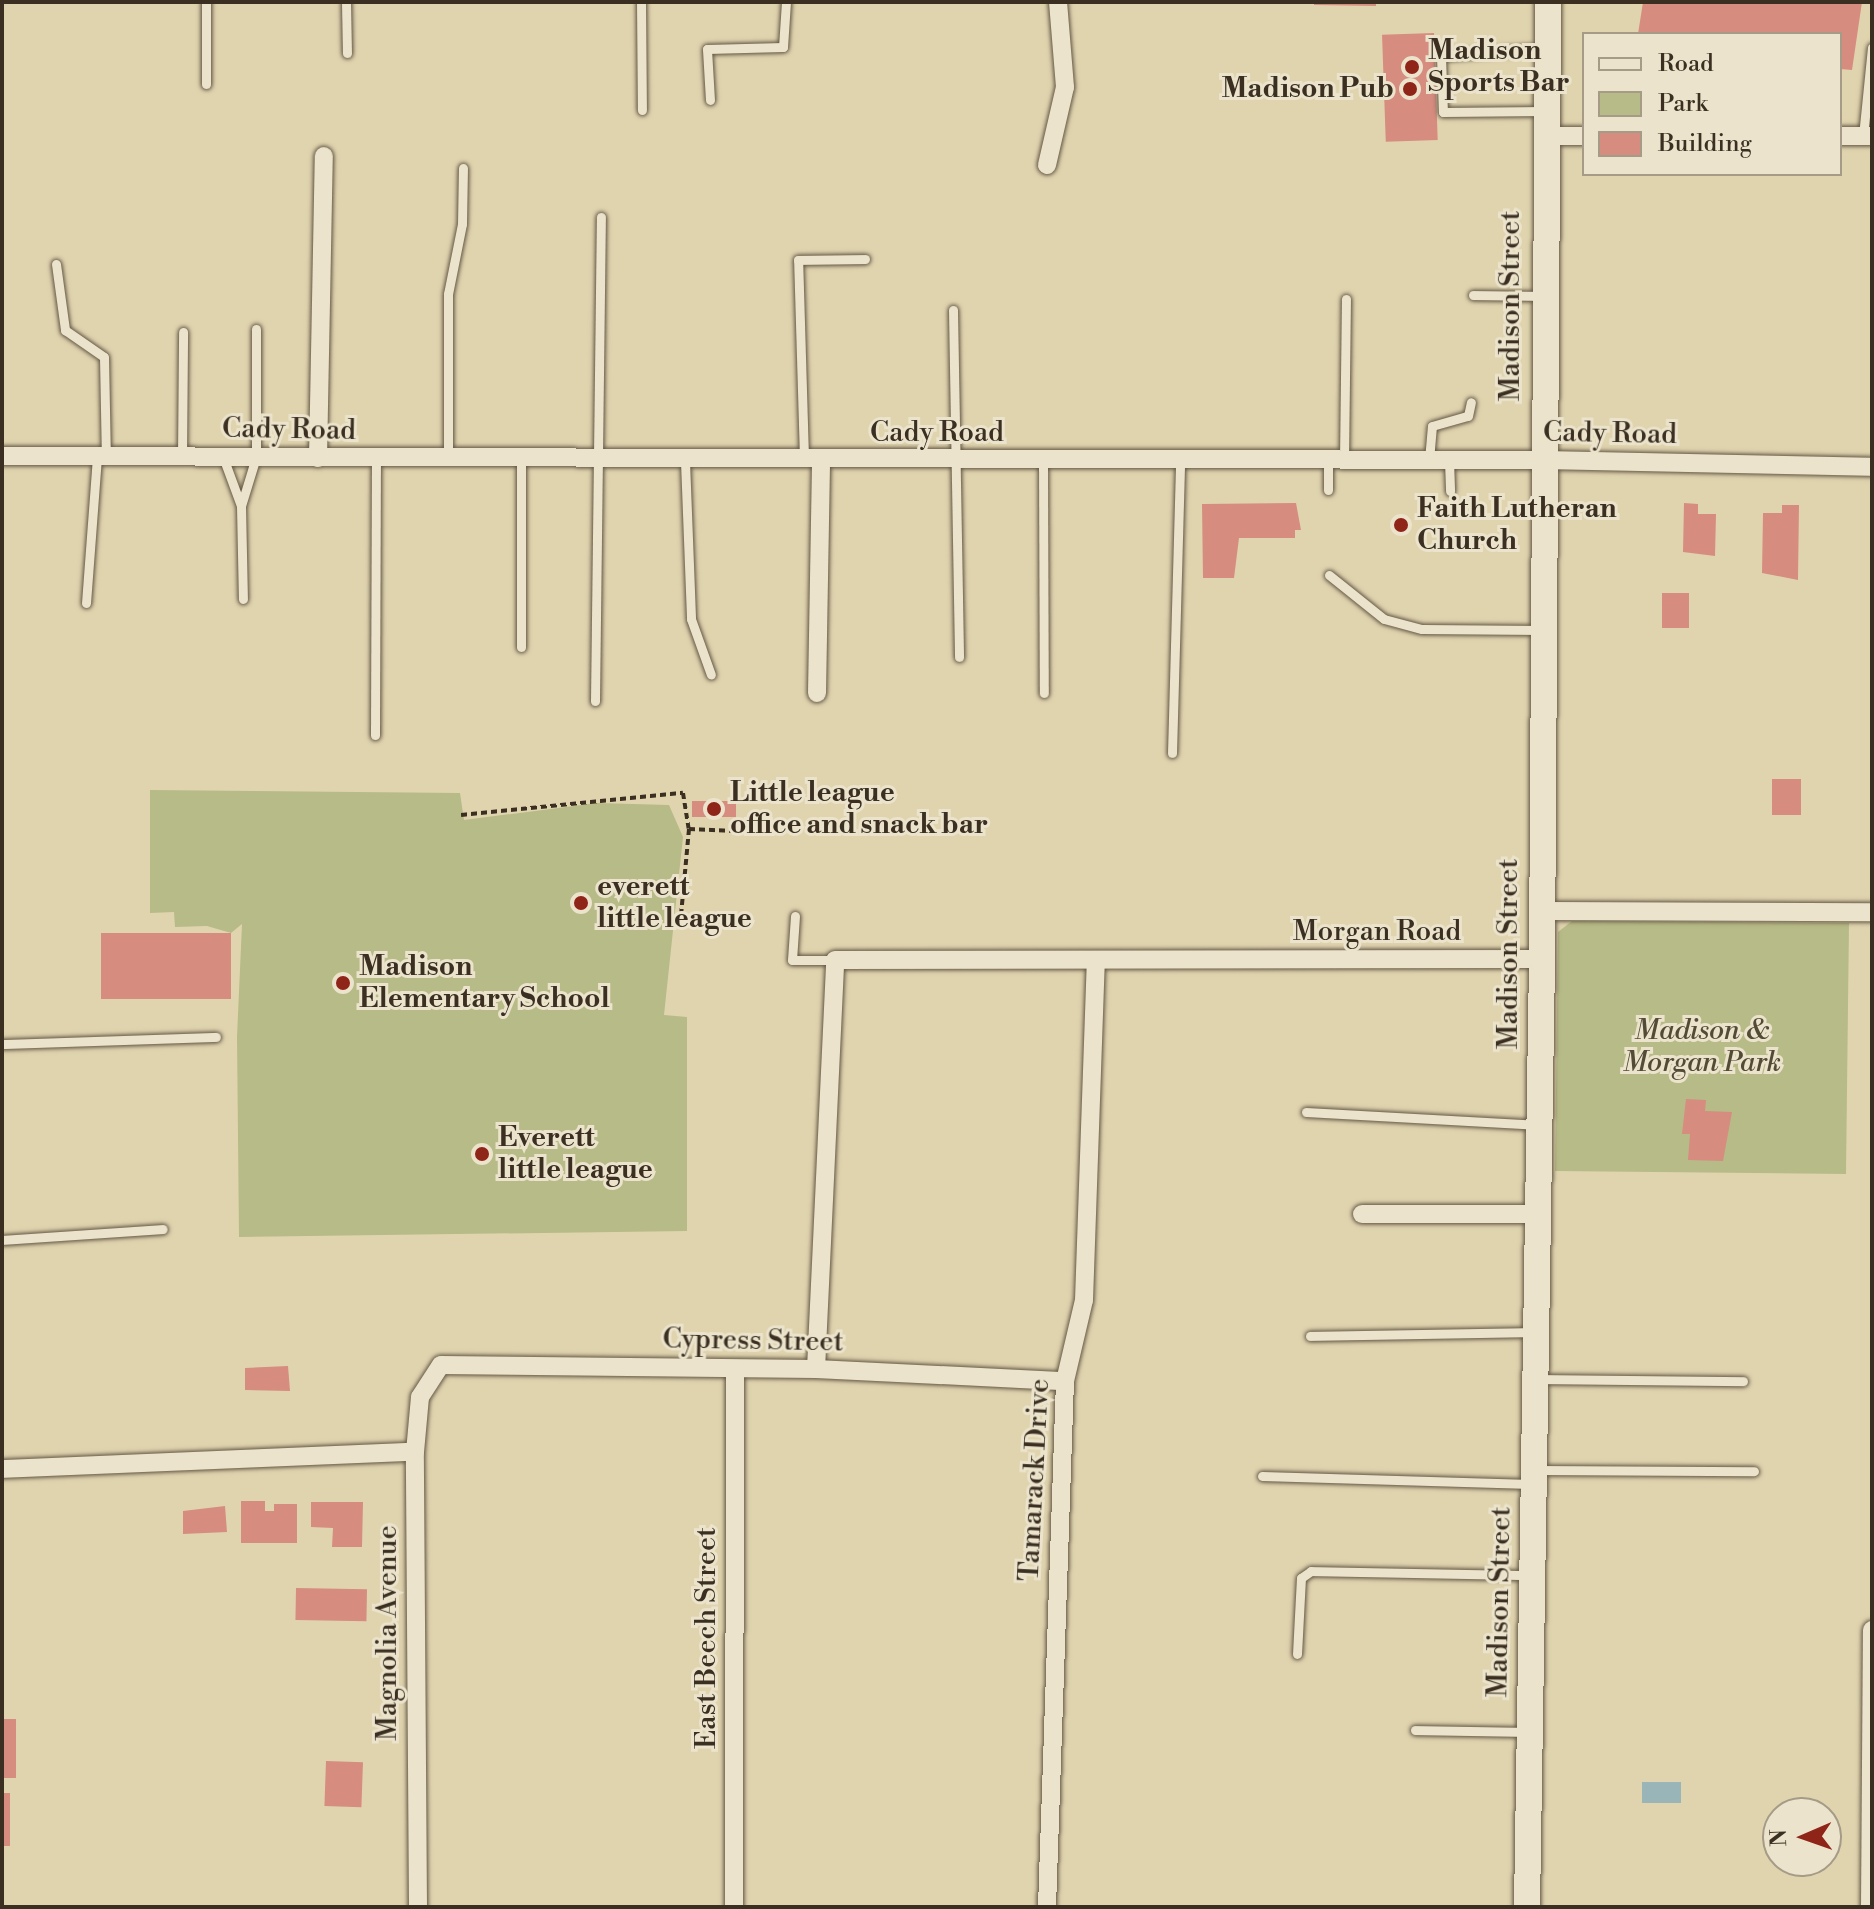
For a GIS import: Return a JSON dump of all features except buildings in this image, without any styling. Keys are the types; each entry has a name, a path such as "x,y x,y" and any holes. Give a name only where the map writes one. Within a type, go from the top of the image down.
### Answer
{"street":[{"path":"1047,165 1065,87 1058,2"},
{"name":"Madison Street","path":"1527,1907 1542,959 1541,460 1548,2"},
{"path":"1545,123 1582,135"},
{"path":"1842,136 1867,136"},
{"path":"318,458 324,156"},
{"name":"Cady Road","path":"2,456 813,462 1541,460 1872,467"},
{"path":"813,462 817,693"},
{"path":"1542,959 1543,911 1872,912"},
{"name":"Morgan Road","path":"835,960 1542,959"},
{"path":"816,1369 835,960"},
{"name":"Tamarack Drive","path":"1047,1907 1065,1381 1084,1300 1096,962"},
{"path":"1362,1214 1538,1214"},
{"name":"Cypress Street","path":"441,1365 816,1369 1065,1381"},
{"name":"Magnolia Avenue","path":"418,1907 415,1452 420,1397 441,1365"},
{"name":"East Beech Street","path":"734,1907 735,1369"},
{"path":"2,1469 415,1452"},
{"path":"1870,1907 1872,1630"}],"lane":[{"path":"206,2 206,84"},
{"path":"346,2 347,53"},
{"path":"641,2 642,110"},
{"path":"710,100 707,49 783,47 786,2"},
{"path":"1867,136 1872,47"},
{"path":"1545,123 1443,112 1441,56 1547,48"},
{"path":"448,459 448,294 462,224 463,168"},
{"path":"595,701 601,217"},
{"path":"813,462 798,260 865,259"},
{"path":"56,264 65,330 104,357 102,456 86,603"},
{"path":"1473,295 1543,296"},
{"path":"1328,490 1336,460 1346,299"},
{"path":"953,310 959,657"},
{"path":"243,599 241,506 256,457 256,329"},
{"path":"182,457 183,332"},
{"path":"1429,460 1432,426 1468,416 1471,402"},
{"path":"223,457 241,506"},
{"path":"375,735 376,459"},
{"path":"521,460 521,647"},
{"path":"1449,460 1450,491"},
{"path":"685,461 691,619 711,675"},
{"path":"1043,461 1044,693"},
{"path":"1172,753 1180,461"},
{"path":"1329,575 1384,619 1422,629 1542,630"},
{"path":"1455,615 1455,629"},
{"path":"795,916 792,960 835,960"},
{"path":"2,1044 216,1037"},
{"path":"1306,1112 1539,1125"},
{"path":"2,1240 163,1229"},
{"path":"1310,1336 1536,1332"},
{"path":"1536,1379 1743,1381"},
{"path":"1262,1476 1534,1477 1754,1471"},
{"path":"1297,1654 1301,1578 1311,1571 1532,1575"},
{"path":"1415,1730 1530,1732"}],"path":[{"path":"461,815 683,793 689,829 681,915"},
{"path":"689,829 735,831"}],"green space":[{"name":"Madison Elementary School","path":"150,790 460,793 464,820 597,803 669,805 683,837 664,1015 687,1017 687,1231 239,1237 237,1037 242,924 231,933 207,926 175,927 174,912 150,913"},
{"name":"Madison & Morgan Park","path":"1572,921 1849,923 1846,1174 1555,1171 1558,932"}],"water":[{"path":"1642,1782 1681,1782 1681,1803 1642,1803"}],"place":[{"name":"Madison Sports Bar","path":"1412,67"},
{"name":"Madison Pub","path":"1410,89"},
{"name":"Faith Lutheran Church","path":"1401,525"},
{"name":"Little league office and snack bar","path":"714,809"},
{"name":"everett little league","path":"581,903"},
{"name":"Madison Elementary School","path":"343,983"},
{"name":"Everett little league","path":"482,1154"}]}
